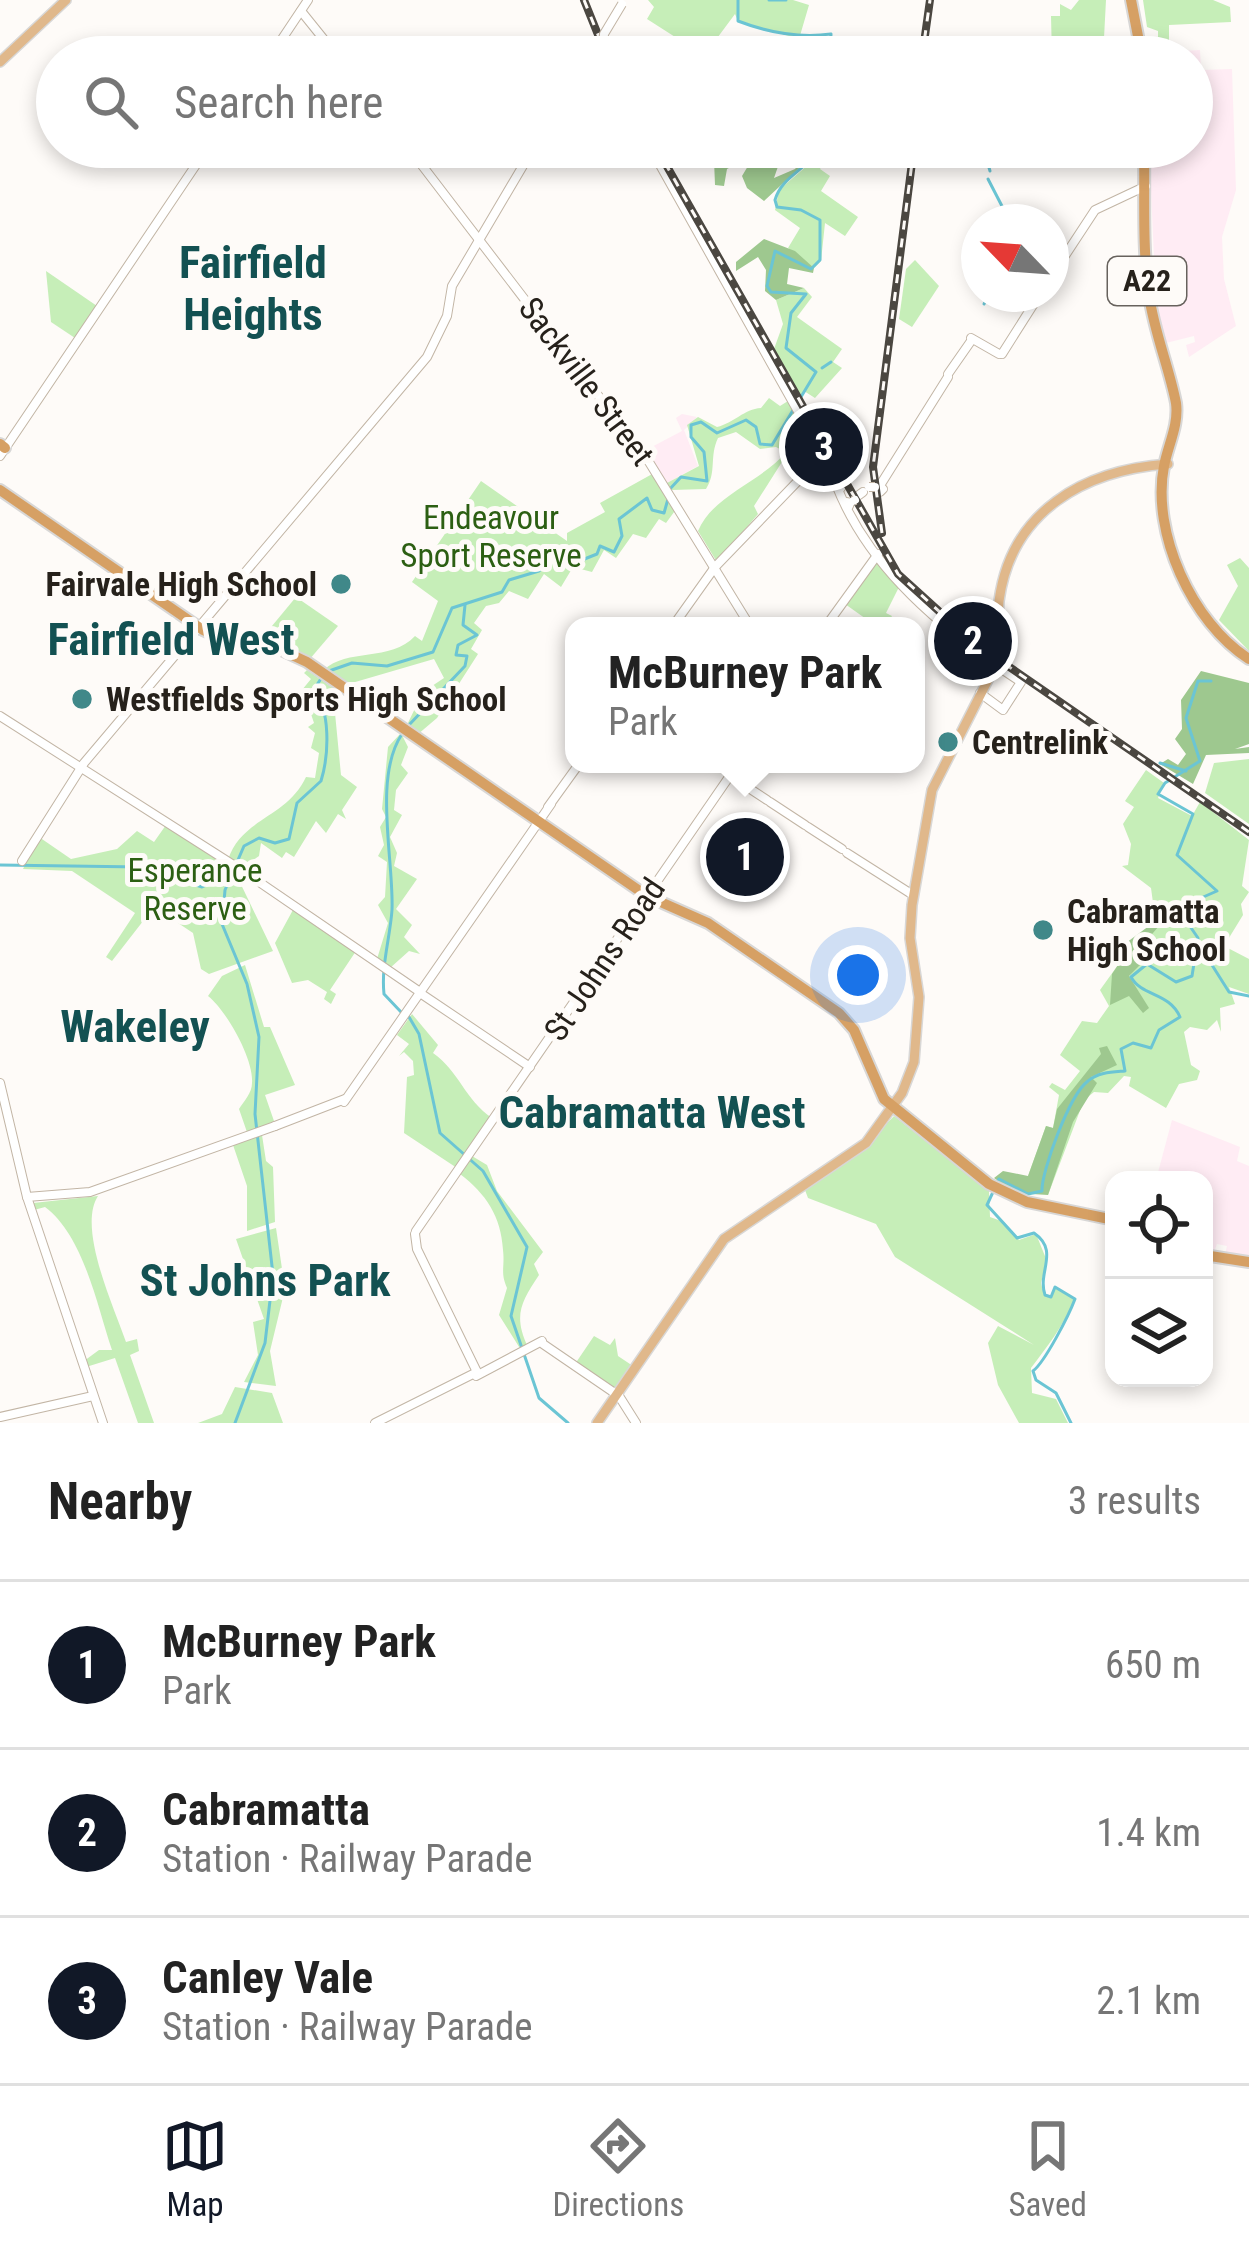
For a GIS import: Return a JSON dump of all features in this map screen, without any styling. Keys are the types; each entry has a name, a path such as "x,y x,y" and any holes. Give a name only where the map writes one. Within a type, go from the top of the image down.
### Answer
{"highway":[{"path":"1131,0 1139,36"},
{"path":"1141,0 1143,36"},
{"name":"A22","path":"1146,168 1149,297 1177,411 1160,515 1171,556 1223,638 1249,658"},
{"path":"0,493 199,630 230,642 288,652 646,898 704,925 835,1016 851,1034 874,1089 987,1185 1003,1194 1105,1220"},
{"path":"0,493 70,544"},
{"path":"1213,1258 1249,1264"}],"main road":[{"path":"0,62 67,0"},
{"path":"284,36 308,0"},
{"path":"605,36 624,2"},
{"path":"301,10 321,36"},
{"path":"2,450 194,168"},
{"name":"Sackville Street","path":"424,168 669,490 745,617"},
{"path":"22,861 83,766 428,357 447,316 452,286 483,244 523,168"},
{"path":"662,168 823,455 857,492 861,525 871,544 934,621 1021,682 1003,710 982,690"},
{"path":"1069,249 1092,214 1146,187"},
{"path":"857,492 889,465 973,340 1000,354 1028,312"},
{"path":"679,617 715,567 823,455"},
{"path":"597,1423 726,1236 767,1214 850,1154 893,1108 914,1059 919,993 910,938 933,786 995,666 1001,588 1024,532 1062,495 1108,473 1166,464"},
{"path":"857,492 861,525"},
{"path":"832,617 878,554"},
{"path":"0,716 83,766 530,1067"},
{"path":"27,1197 80,1195 347,1101 573,773"},
{"name":"St Johns Road","path":"477,1373 416,1246 418,1231 733,773"},
{"path":"731,776 913,895"},
{"path":"0,1083 27,1197 104,1423"},
{"path":"376,1423 541,1344 617,1394 636,1423"},
{"path":"0,1417 93,1396"}],"shaded area":[{"path":"1232,69 1236,190 1222,237 1224,279 1236,326 1189,357 1186,345 1195,342 1194,336 1166,343 1156,302 1150,168 1213,168 1213,70"},
{"path":"682,414 697,417 684,430 698,466 667,483 644,451 682,431 676,418"},
{"path":"1172,1120 1240,1147 1237,1161 1249,1166 1249,1258 1225,1255 1227,1246 1217,1244 1213,1254 1213,1171 1158,1171"}],"green space":[{"path":"648,0 793,0 809,5 800,36 738,21 735,14 719,36 674,36 647,19 654,7"},
{"path":"1079,0 1106,0 1104,36 1051,36 1051,16 1060,16 1060,4 1071,10"},
{"path":"1143,0 1213,0 1230,7 1231,22 1169,25 1169,36 1158,36 1158,31 1147,27"},
{"path":"714,168 729,168 724,186 715,185"},
{"path":"747,168 777,168 774,178 799,168 764,201 747,188 742,176"},
{"path":"804,168 821,168 830,176 821,191 858,217 845,236 825,223 821,261 814,268 788,248 800,228 775,210 779,190"},
{"path":"764,239 795,251 814,268 813,273 789,268 787,284 804,288 776,300 765,291 766,270 758,257 736,271 736,262"},
{"path":"915,260 939,286 912,327 899,319 906,269"},
{"path":"46,271 97,306 75,338 51,322"},
{"path":"804,288 812,297 797,317 842,349 833,362 842,368 815,398 804,391 801,397 774,349 783,324 776,300"},
{"path":"769,398 780,406 788,401 809,436 803,440 806,450 797,459 787,454 754,506 758,514 717,562 698,531 705,518 786,452 776,447 760,449 736,432 718,438 706,489 672,490 667,483 699,466 687,425 698,417 717,427 761,408"},
{"name":"Endeavour Sport Reserve","path":"654,473 677,508 666,523 659,519 646,538 633,534 616,558 604,550 592,572 573,567 561,587 544,574 528,599 509,591 499,603 486,606 474,623 482,630 471,649 478,654 437,718 417,735 406,727 421,696 414,698 444,678 434,659 345,685 324,670 344,659 394,649 415,636 422,641 438,601 412,582 481,481 567,541 567,533 605,512 600,503"},
{"path":"877,558 899,587 886,613 891,617 863,617 845,604"},
{"path":"1240,558 1249,568 1249,651 1219,620 1238,586 1227,565"},
{"path":"296,597 338,626 309,660 267,632"},
{"path":"307,670 340,693 335,713 341,775 357,787 342,810 346,819 338,814 326,833 316,821 294,857 286,852 282,858 261,843 259,856 243,867 228,860 234,846 288,801 306,777 315,778 319,753 311,748 315,733 308,727 314,723 308,705 297,696 311,679 304,673"},
{"path":"1201,671 1249,683 1249,744 1235,749 1249,747 1249,753 1206,755 1193,784 1160,764 1168,759 1178,765 1186,754 1175,739 1182,729 1181,700"},
{"path":"401,733 408,747 401,765 408,773 396,790 394,810 402,815 390,837 397,853 394,866 417,879 396,909 412,925 404,937 420,954 409,951 390,968 377,959 388,923 378,905 385,897 387,862 378,856 384,845 380,827 386,817 382,809 388,747"},
{"path":"1249,759 1249,824 1205,793 1214,763"},
{"path":"1146,770 1164,783 1158,798 1192,816 1200,802 1249,840 1242,886 1249,892 1241,904 1243,915 1224,946 1249,959 1249,994 1229,987 1235,1004 1220,1008 1221,1032 1217,1020 1207,1030 1190,1027 1184,1032 1191,1065 1200,1071 1197,1080 1179,1084 1166,1108 1129,1086 1131,1077 1124,1076 1108,1093 1094,1092 1084,1100 1048,1195 1019,1178 1028,1176 1046,1126 1053,1128 1059,1095 1049,1087 1052,1083 1065,1090 1080,1071 1060,1055 1082,1021 1097,1023 1109,1006 1100,990 1118,965 1129,976 1156,925 1151,888 1122,866 1128,865 1131,844 1123,824 1134,807 1125,801"},
{"name":"Esperance Reserve","path":"166,825 235,872 273,951 209,974 201,969 193,933 154,907 112,961 106,957 135,913 72,871 23,869 39,837 71,859 117,849 137,831 154,842"},
{"path":"294,908 356,951 330,990 336,994 331,1004 324,999 327,992 308,980 292,983 275,943"},
{"path":"1153,923 1159,926 1140,948 1146,959 1129,976 1149,1008 1143,1013 1129,996 1110,1005 1112,974 1120,962 1103,950 1115,951"},
{"path":"245,965 264,1027 270,1027 295,1085 265,1095 274,1121 248,1135 239,1109 252,1087 248,1061 230,1023 208,996 222,976"},
{"path":"412,1014 438,1045 433,1053 492,1118 457,1168 404,1133 407,1077 414,1075 413,1061 404,1052 399,1056 409,1044 397,1035"},
{"path":"1107,1046 1117,1065 1091,1077 1097,1083 1073,1122 1048,1195 1015,1193 994,1178 1003,1171 1028,1176 1046,1126 1053,1128 1057,1109 1101,1054 1099,1048"},
{"path":"894,1116 989,1191 990,1217 1004,1222 1019,1240 1036,1234 1047,1261 1041,1283 1044,1295 1052,1297 1055,1288 1074,1299 1031,1368 1032,1393 1056,1399 1068,1423 1019,1423 998,1385 988,1343 998,1326 1034,1345 895,1257 876,1224 808,1198 805,1190 861,1150"},
{"path":"262,1135 266,1161 273,1167 275,1222 247,1231 247,1186 233,1145"},
{"path":"472,1156 487,1165 497,1191 543,1252 534,1264 539,1275 521,1310 528,1347 521,1350 499,1315 507,1288 499,1227 485,1198 460,1174"},
{"path":"98,1196 93,1210 94,1247 126,1342 137,1339 139,1351 130,1355 154,1423 138,1423 115,1358 86,1367 84,1361 99,1350 112,1350 94,1293 70,1235 45,1207 34,1210 33,1203"},
{"path":"276,1228 285,1289 270,1351 276,1386 244,1382 258,1355 253,1322 264,1319 236,1239"},
{"path":"594,1336 610,1345 615,1338 618,1356 633,1366 616,1389 575,1364"},
{"name":"St Johns Park","path":"235,1387 272,1393 283,1423 198,1423 222,1414"}],"waterway":[{"path":"738,0 738,21 785,34 831,36"},
{"path":"769,0 786,0"},
{"path":"669,490 681,477 707,481 704,452 691,437 691,425 701,422 717,433 746,420 756,427 760,444 772,445 816,372 786,348 791,313 806,294 771,292 767,286 775,251 811,269 820,260 820,220 801,210 777,207 775,200 783,184 800,168"},
{"path":"988,179 1001,204"},
{"path":"822,368 831,362"},
{"path":"329,671 352,663 387,666 433,652 452,608 502,592 509,580 539,571 555,553 572,564 597,554 600,546 614,552 622,536 619,519 647,498 652,510 664,513 668,499"},
{"path":"408,726 465,666 467,656 456,655 458,645 477,635 463,625 465,605"},
{"path":"235,1423 265,1343 273,1275 255,1114 259,1037 247,984 222,924 225,890 244,846 259,838 275,843 289,839 297,803 321,781 327,733 323,709 313,691 322,677"},
{"path":"1071,1423 1056,1393 1036,1380 1033,1371 1075,1299 1055,1287 1051,1297 1045,1295 1047,1254 1042,1240 1034,1233 1017,1238 987,1205 999,1179 1028,1194 1042,1191 1057,1134 1081,1089 1096,1076 1125,1071 1121,1049 1133,1043 1151,1048 1159,1030 1180,1017 1169,1003 1131,977 1147,964 1176,982 1192,976 1198,938 1185,919 1185,905 1217,891 1177,855 1193,814 1158,794 1165,783 1200,761 1186,718 1198,681 1211,681"},
{"path":"401,1012 384,994 383,984 392,910 388,773 402,734"},
{"path":"1160,763 1186,771"},
{"path":"0,865 141,867 202,887 231,874"},
{"path":"1200,946 1229,992 1249,996"},
{"path":"409,1017 419,1034 440,1133 483,1171 527,1247 511,1316 539,1398 568,1423"}],"railway":[{"path":"584,0 599,36"},
{"path":"925,36 930,0"},
{"path":"668,168 898,574 973,642 1249,832"},
{"path":"882,533 873,467 911,168"}],"place":[{"name":"Canley Vale","path":"824,447"},
{"name":"Fairvale High School","path":"341,584"},
{"name":"Cabramatta","path":"973,641"},
{"name":"Westfields Sports High School","path":"82,699"},
{"name":"Centrelink","path":"948,742"},
{"name":"McBurney Park","path":"745,857"},
{"name":"Cabramatta High School","path":"1043,930"}],"district":[{"name":"Fairfield Heights","path":"253,288"},
{"name":"Fairfield West","path":"171,639"},
{"name":"Wakeley","path":"135,1026"},
{"name":"Cabramatta West","path":"652,1112"},
{"name":"St Johns Park","path":"265,1280"}]}
